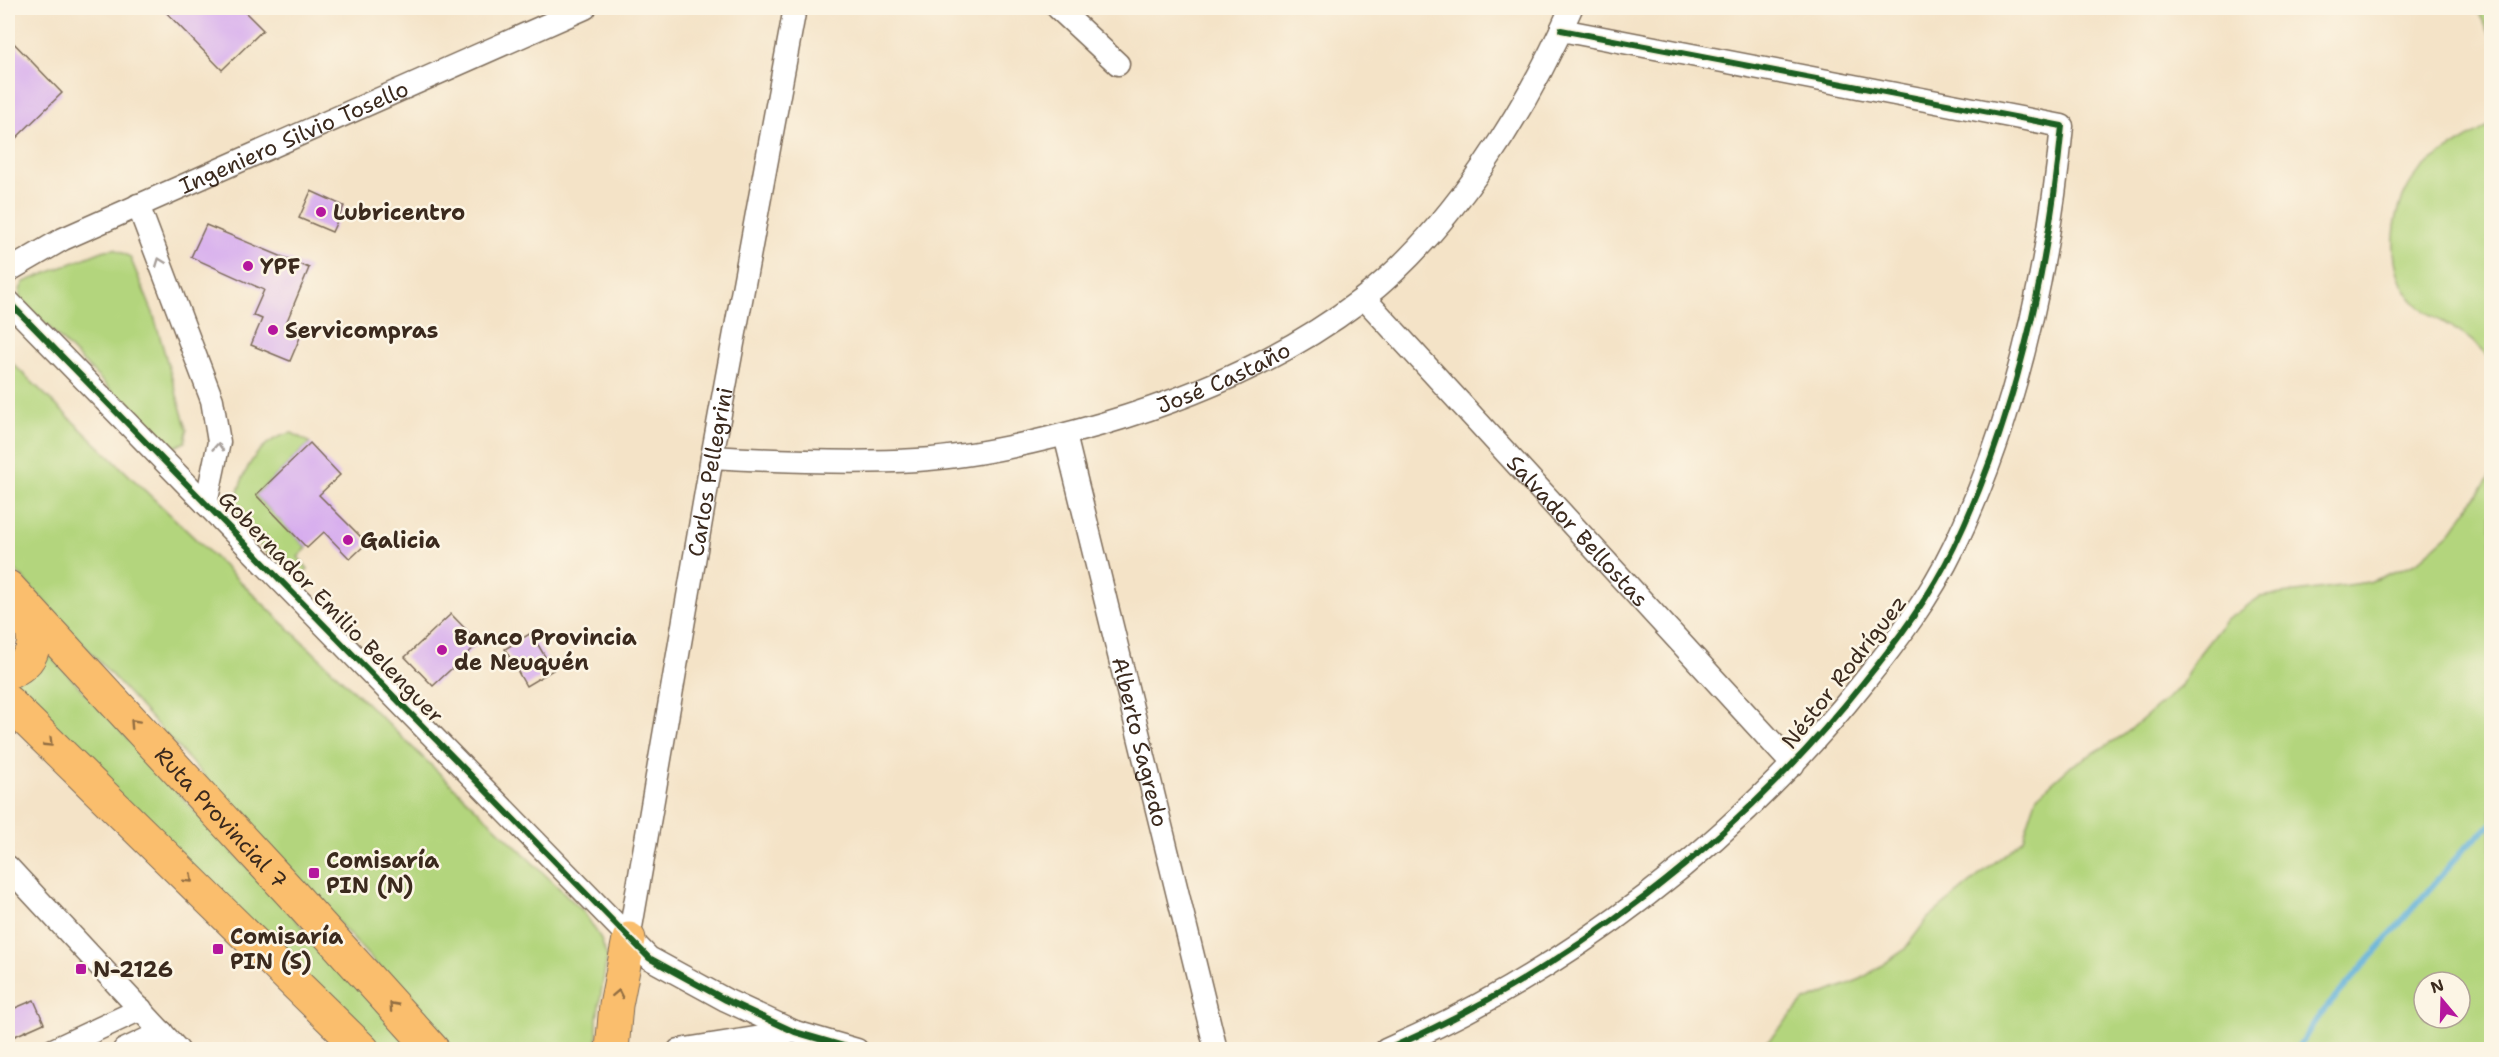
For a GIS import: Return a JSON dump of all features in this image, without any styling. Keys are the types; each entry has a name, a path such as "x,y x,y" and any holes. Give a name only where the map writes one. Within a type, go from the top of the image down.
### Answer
{"highway":[{"path":"8,673 25,661 34,645 33,629 15,595"},
{"name":"Ruta Provincial 7","path":"15,595 292,894 432,1050"},
{"path":"8,702 363,1050"},
{"path":"612,1050 616,1005 629,939"}],"street":[{"name":"Ingeniero Silvio Tosello","path":"8,271 43,249 585,8"},
{"name":"Carlos Pellegrini","path":"629,939 712,457 795,8"},
{"path":"1058,8 1118,64"},
{"name":"José Castaño","path":"712,457 797,461 919,460 990,450 1065,435 1135,414 1206,388 1270,357 1322,328 1364,298 1450,211 1496,147 1532,87 1571,8"},
{"name":"Néstor Rodríguez","path":"1386,1050 1439,1026 1518,984 1599,929 1672,874 1739,817 1793,765 1907,629 1953,550 1987,473 2012,395 2035,309 2053,214 2062,126 1561,30"},
{"path":"138,206 212,400 219,442 206,504"},
{"name":"Salvador Bellostas","path":"1364,298 1793,765"},
{"name":"Gobernador Emilio Belenguer","path":"8,301 629,939"},
{"name":"Alberto Sagredo","path":"1065,435 1216,1050"},
{"path":"8,867 178,1050"},
{"path":"629,939 649,958 670,970 795,1032 857,1050"},
{"path":"53,1050 141,1009"},
{"path":"124,1050 162,1032"},
{"path":"679,1050 795,1032"}],"green space":[{"path":"2476,8 2491,8 2491,36"},
{"path":"2491,124 2491,363 2477,345 2429,314 2407,293 2399,276 2394,236 2403,197 2425,166"},
{"path":"115,249 130,257 153,313 187,430 185,442 175,447 163,443 20,298 20,290 24,282 105,250"},
{"path":"8,359 583,911 600,937 607,957 597,1018 597,1049 454,1049 8,562"},
{"path":"292,433 310,443 256,495 307,548 298,557 308,569 294,581 234,518 238,491 249,465 267,444 278,437"},
{"path":"2491,475 2491,1049 1753,1049 1769,1040 1803,1002 1861,979 1904,950 1928,918 2023,839 2037,796 2068,768 2124,735 2180,687 2196,658 2225,621 2260,597 2369,582 2416,563 2451,532"},
{"path":"45,650 416,1049 376,1049 8,690"}],"building":[{"path":"162,8 241,8 263,30 222,70"},
{"path":"8,37 62,93 8,146"},
{"name":"Lubricentro","path":"311,191 344,206 332,232 299,218"},
{"path":"206,225 309,268 287,321 304,328 290,361 251,345 262,319 253,315 264,290 191,257"},
{"path":"310,443 340,475 319,495 367,543 350,559 324,532 307,548 256,495"},
{"name":"Banco Provincia de Neuquén","path":"451,614 479,643 433,686 405,657"},
{"path":"531,633 553,670 526,686 505,649"},
{"path":"34,1000 44,1023 8,1039 8,1011"}],"waterway":[{"path":"2296,1050 2317,1019 2464,849 2492,824"}],"cycle path":[{"path":"1386,1050 1454,1018 1521,981 1585,940 1647,895 1706,847 1762,795 1814,741 1863,683 1924,601 1945,565 1976,497 2012,394 2026,342 2048,235 2062,126 1561,30"},
{"path":"8,301 649,958 726,1000 795,1032 857,1050"}],"place":[{"name":"Lubricentro","path":"321,212"},
{"name":"YPF","path":"248,266"},
{"name":"Servicompras","path":"273,330"},
{"name":"Galicia","path":"348,540"},
{"name":"Banco Provincia de Neuquén","path":"442,650"},
{"name":"Comisaría PIN (N)","path":"314,873"},
{"name":"Comisaría PIN (S)","path":"218,949"},
{"name":"N-2126","path":"81,969"}]}
